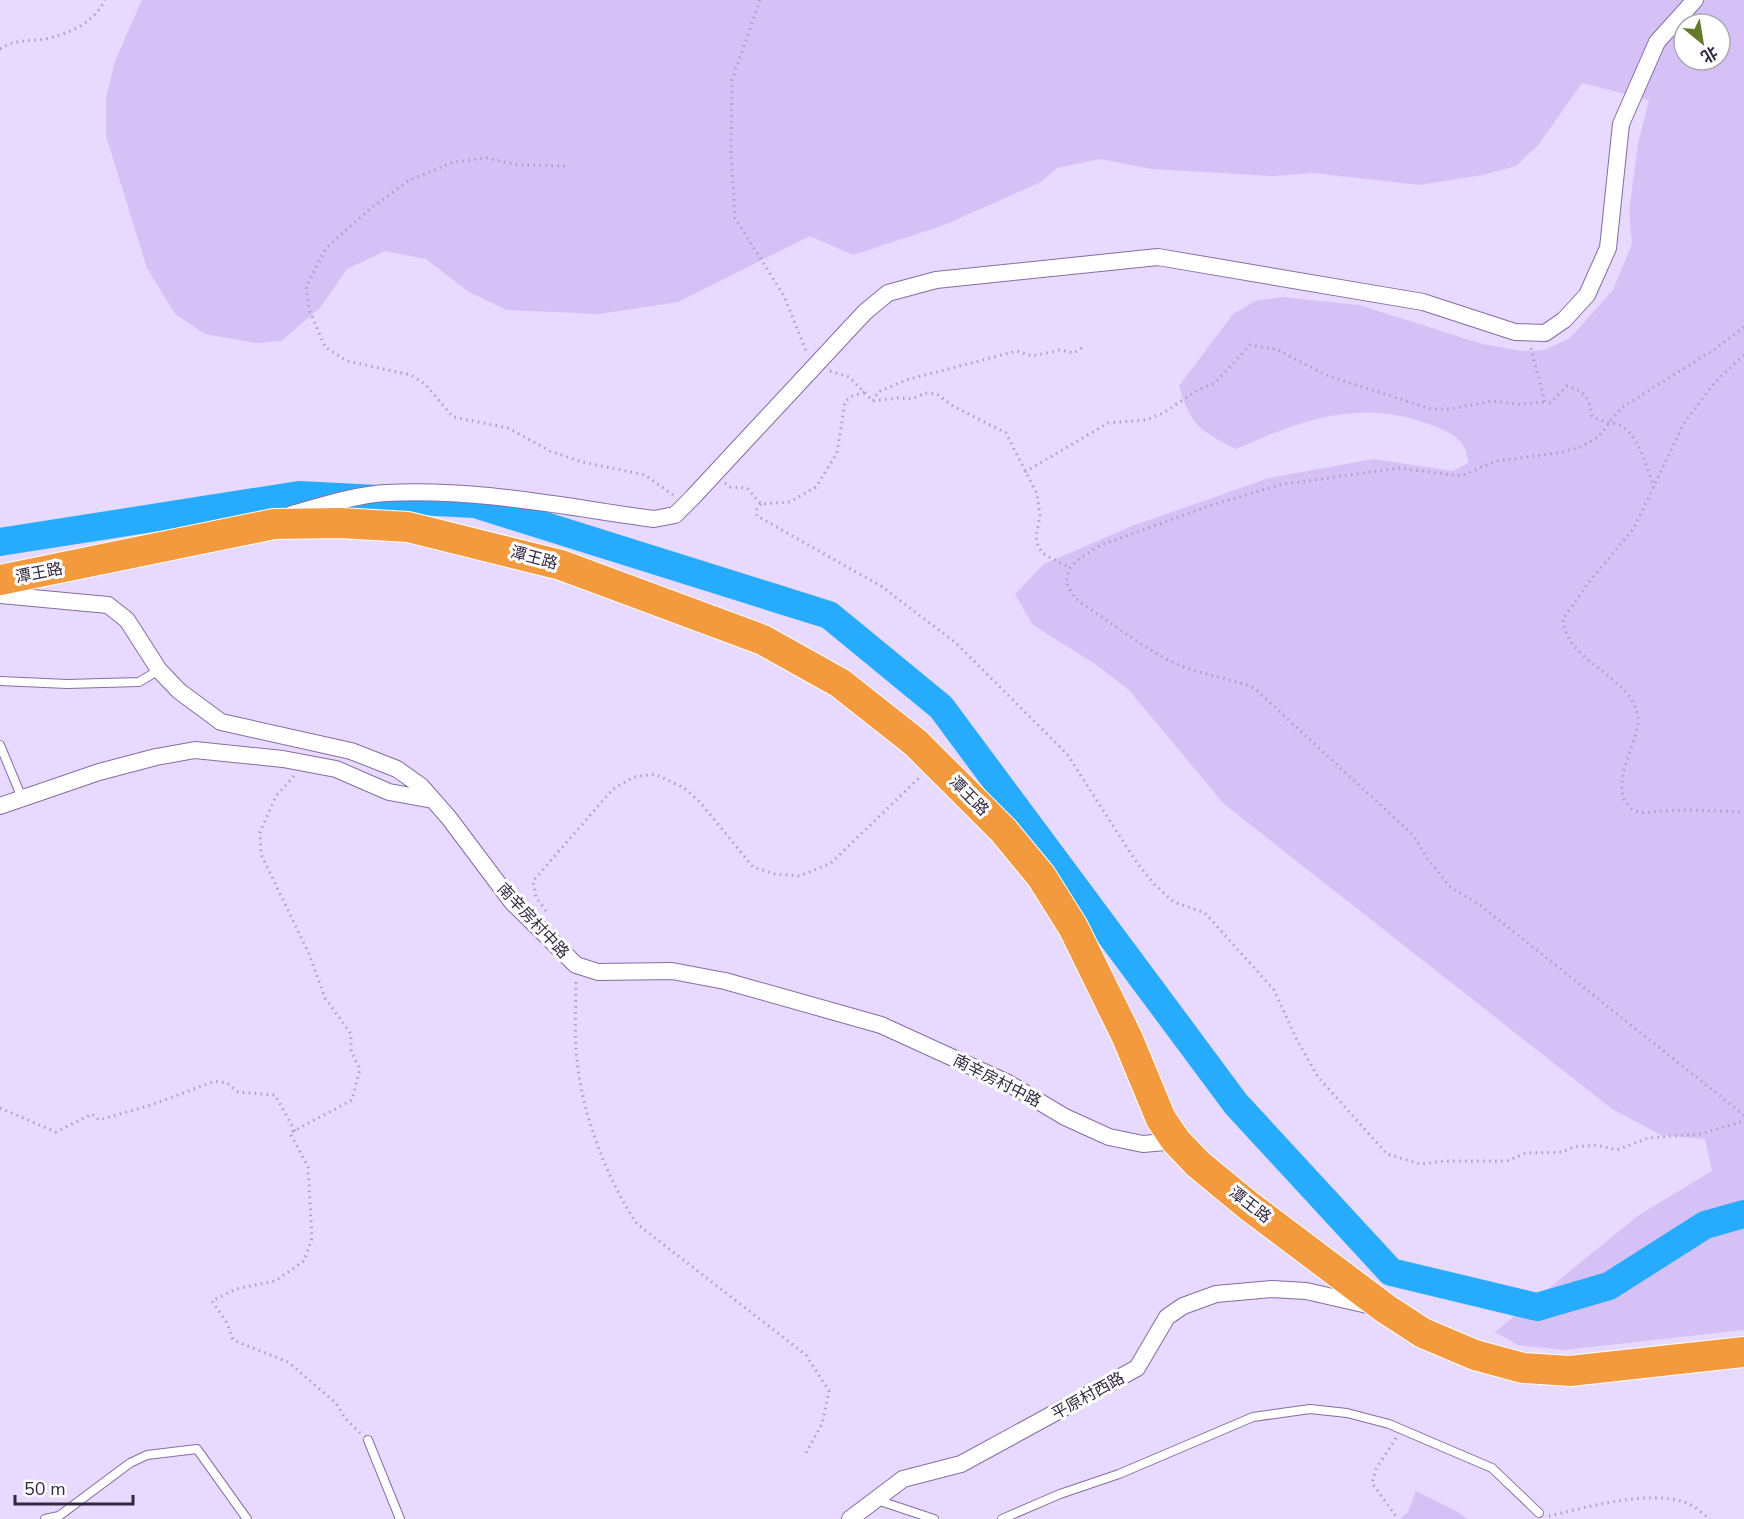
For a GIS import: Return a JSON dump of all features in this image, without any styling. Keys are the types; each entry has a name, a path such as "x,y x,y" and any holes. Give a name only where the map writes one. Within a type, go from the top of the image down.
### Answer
{"highway":[{"name":"潭王路","path":"0,580 274,524 340,523 408,526 561,565 763,640 840,683 916,743 1003,830 1041,876 1073,927 1127,1037 1161,1119 1176,1141 1198,1164 1249,1206 1386,1310 1423,1333 1474,1354 1523,1368 1570,1371 1744,1352"}],"street":[{"path":"225,534 316,507 384,493 434,493 511,500 654,519 675,514 717,473 865,312 888,293 936,280 1158,257 1423,302 1515,332 1545,333 1564,320 1587,295 1608,248 1621,124 1657,42 1695,0"},
{"name":"南辛房村中路","path":"0,595 108,605 128,620 159,670 201,710 220,722 351,751 397,769 421,786 512,902 576,965 598,972 672,970 725,981 881,1025 1008,1083 1065,1117 1108,1137 1143,1144 1176,1141"},
{"path":"0,806 99,772 156,757 195,750 305,763 336,769 389,792 433,800"},
{"name":"平原村西路","path":"850,1519 874,1498 903,1479 961,1464 1137,1368 1167,1317 1183,1306 1216,1294 1272,1289 1306,1291 1386,1310"}],"lane":[{"path":"0,681 67,684 139,682 159,670"},
{"path":"0,745 22,798"},
{"path":"1002,1519 1060,1494 1119,1474 1252,1417 1310,1409 1347,1413 1402,1429 1492,1468 1540,1515"},
{"path":"368,1440 400,1519"},
{"path":"45,1519 59,1516 130,1463 147,1455 196,1449 206,1459 246,1519"},
{"path":"874,1498 934,1519"}],"path":[{"path":"0,49 14,41 49,38 84,25 101,8 105,0"},
{"path":"760,0 732,80 731,153 735,218 784,296 814,369 849,377 873,401"},
{"path":"565,166 518,165 487,158 453,162 408,181 371,208 326,248 306,287 309,309 325,347 347,361 411,375 425,384 453,417 508,428 550,451 582,462 645,475 662,485 684,506"},
{"path":"1744,327 1718,347 1621,408 1598,437 1581,447 1496,461 1461,476 1399,468 1279,485 1209,506 1101,545 1070,568 1066,582 1074,597 1084,605 1187,668 1226,677 1254,688 1414,836 1427,858 1449,885 1480,905 1744,1115"},
{"path":"1527,332 1545,402"},
{"path":"1025,472 1108,423 1146,420 1163,413 1198,390 1215,383 1250,345 1276,349 1326,375 1431,409 1450,410 1491,401 1519,404 1550,403 1568,386 1582,390 1590,401 1592,416 1600,421 1610,422 1624,428 1638,446 1654,487"},
{"path":"873,401 878,392 932,373 1017,351 1032,356 1060,350 1074,353 1083,347"},
{"path":"1744,355 1715,382 1684,423 1634,528 1589,582 1563,618 1564,632 1570,643 1625,689 1636,708 1640,721 1623,769 1623,795 1629,807 1640,813 1744,812"},
{"path":"865,392 850,397 845,402 837,453 816,487 790,502 761,504 756,510 757,516 881,586 956,643 1067,754 1135,860 1154,884 1174,902 1205,913 1275,990 1297,1040 1318,1077 1387,1155 1420,1164 1445,1161 1507,1161 1526,1153 1563,1152 1584,1146 1596,1145 1617,1150 1648,1138 1700,1134 1744,1121"},
{"path":"873,401 912,399 925,393 937,394 951,405 1006,433 1039,502 1038,545 1042,553 1070,568"},
{"path":"717,473 730,487 747,488 761,504"},
{"path":"548,915 536,897 533,881 613,789 634,777 656,774 684,788 699,801 753,867 775,874 800,876 831,863 935,762"},
{"path":"305,763 276,796 260,832 261,854 270,878 309,954 325,998 351,1034 351,1051 360,1069 352,1100 290,1133 308,1167 312,1238 304,1261 275,1281 236,1289 212,1301 227,1323 233,1340 288,1362 336,1403 345,1418 368,1440"},
{"path":"576,965 577,1062 588,1118 627,1209 637,1224 806,1355 829,1391 822,1424 806,1453"},
{"path":"0,1108 56,1131 92,1114 99,1120 151,1105 215,1081 227,1083 238,1092 275,1095 296,1131"},
{"path":"1398,1519 1372,1483 1376,1469 1402,1429"},
{"path":"1540,1515 1615,1502 1662,1498 1688,1504 1710,1519"}],"shaded area":[{"path":"142,0 1744,0 1744,1330 1564,1350 1518,1345 1495,1332 1639,1215 1712,1171 1705,1139 1661,1135 1612,1109 1224,804 1129,690 1095,664 1033,625 1015,594 1044,564 1132,526 1269,478 1374,459 1453,471 1468,463 1462,443 1447,432 1407,417 1382,413 1333,415 1285,429 1236,449 1213,437 1198,425 1188,410 1179,386 1233,314 1255,301 1281,297 1359,305 1482,344 1522,351 1544,350 1570,338 1613,290 1632,244 1629,212 1638,144 1649,100 1582,83 1539,144 1516,166 1482,175 1419,185 1314,173 1274,176 1152,169 1100,159 1057,168 1041,182 944,225 853,255 810,236 678,302 599,314 507,310 469,292 426,259 385,251 347,269 320,308 281,341 256,343 205,334 175,314 147,268 106,136 106,97 115,61"},
{"path":"1416,1491 1458,1512 1467,1519 1400,1519 1408,1512"}],"waterway":[{"path":"0,542 299,495 475,504 829,615 941,707 1236,1104 1391,1272 1537,1307 1609,1286 1705,1225 1744,1214"}]}
